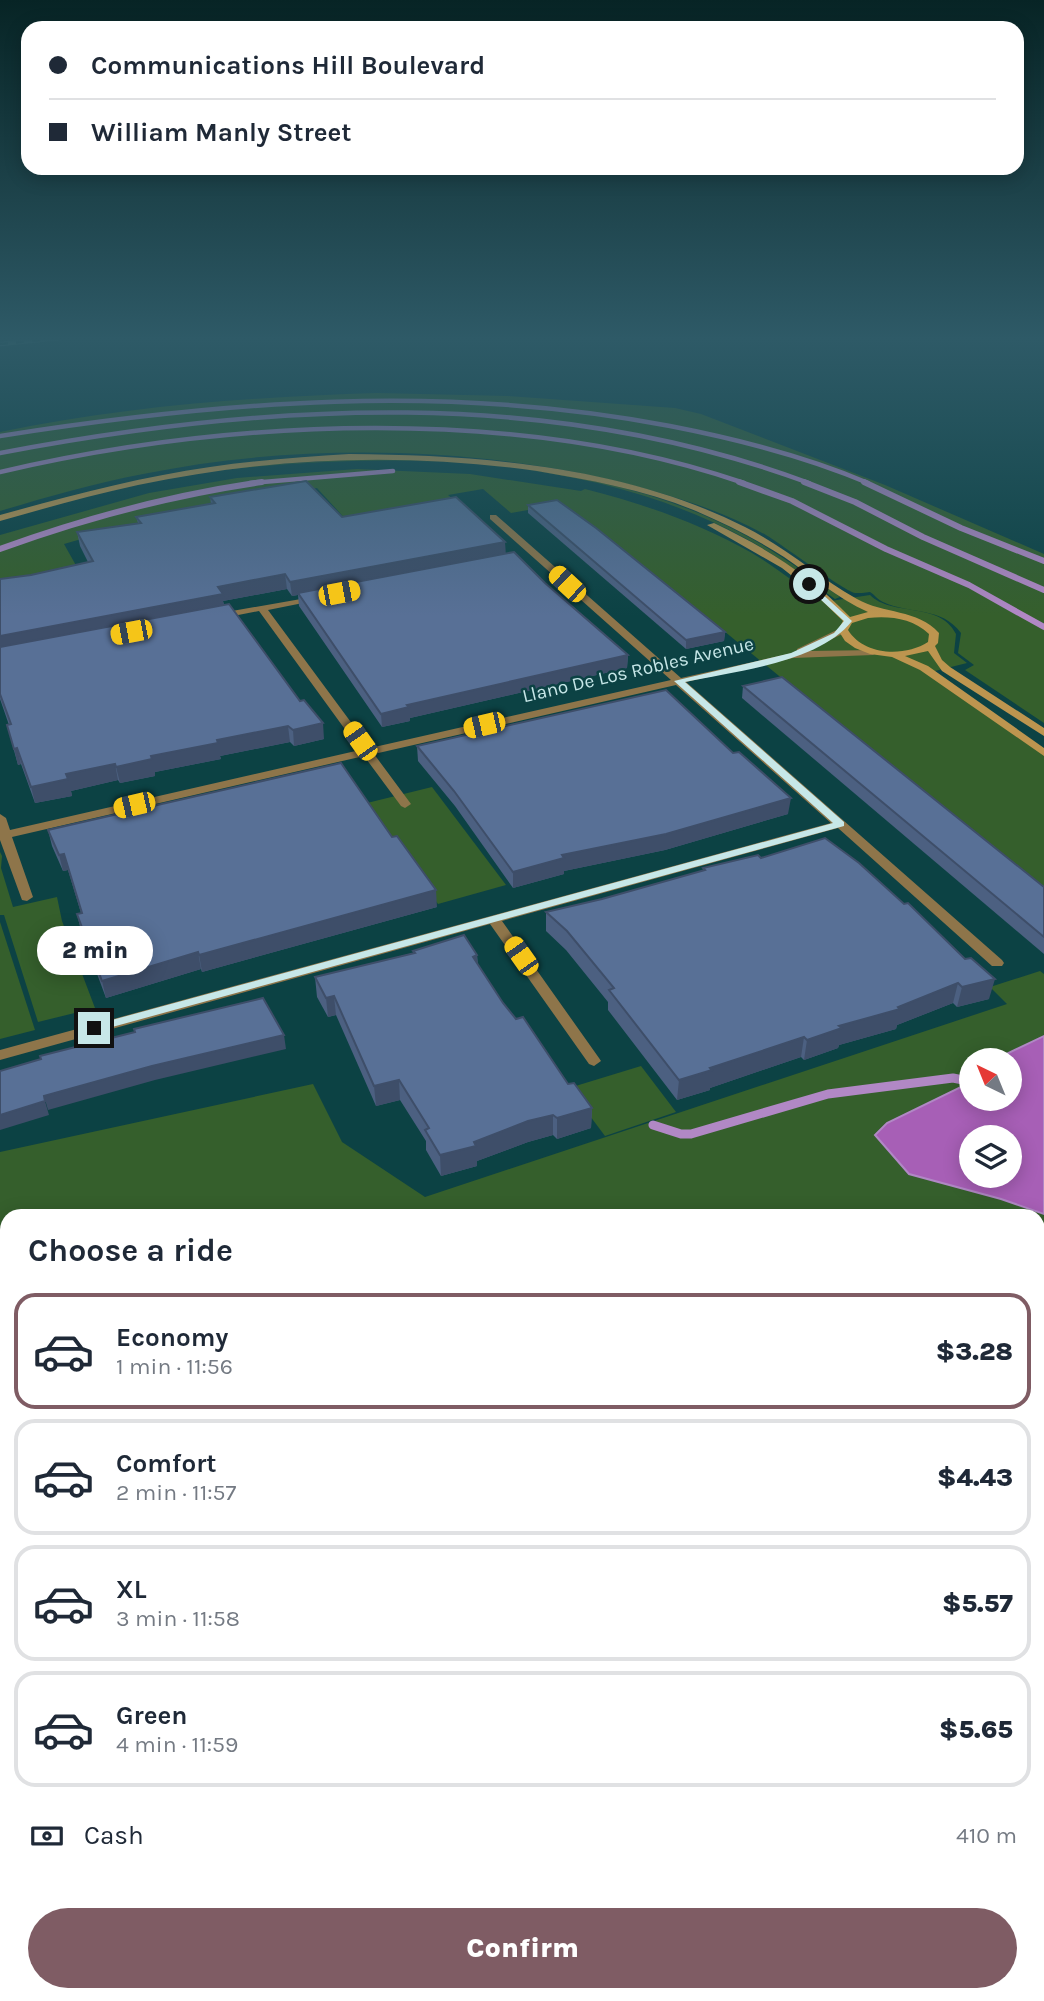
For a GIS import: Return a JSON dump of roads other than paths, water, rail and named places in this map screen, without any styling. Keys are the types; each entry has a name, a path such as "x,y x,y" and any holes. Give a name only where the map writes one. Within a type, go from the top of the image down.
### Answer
{"street":[{"path":"0,519 136,481 238,464 361,456 470,460 597,480 682,503 736,525 776,548 869,610 911,619 928,627 935,638 930,646 914,653 873,652 852,643 845,626 809,584 765,553 693,517 594,486 498,469 426,463 365,462 262,467 129,488 0,525"},
{"path":"493,517 997,963"},
{"path":"523,558 536,555"},
{"path":"210,618 330,595"},
{"path":"262,608 405,804"},
{"path":"845,626 867,615 888,615"},
{"name":"Llano De Los Robles Avenue","path":"793,655 845,626"},
{"path":"930,646 938,661 947,669 1044,733"},
{"name":"Llano De Los Robles Avenue","path":"4,835 793,655 873,652"},
{"path":"892,654 924,668 1044,753"},
{"path":"0,818 27,897"},
{"path":"0,1055 840,824"},
{"path":"494,920 594,1061"}],"waterway":[{"path":"0,436 46,429"},
{"path":"0,453 153,429"},
{"path":"0,472 89,454 182,440 277,431 329,429"},
{"path":"418,429 470,431 564,441 656,458 744,483"},
{"path":"605,429 710,452 809,483"},
{"path":"687,429 795,457 868,483"},
{"path":"250,483 393,471"},
{"path":"0,549 129,509 262,482"},
{"path":"739,482 792,501 886,549 969,585 1044,627"},
{"path":"804,482 855,502 923,537 1044,590"},
{"path":"864,482 961,528 1044,561"},
{"path":"653,1125 681,1134 691,1134 828,1094 959,1079"}]}
